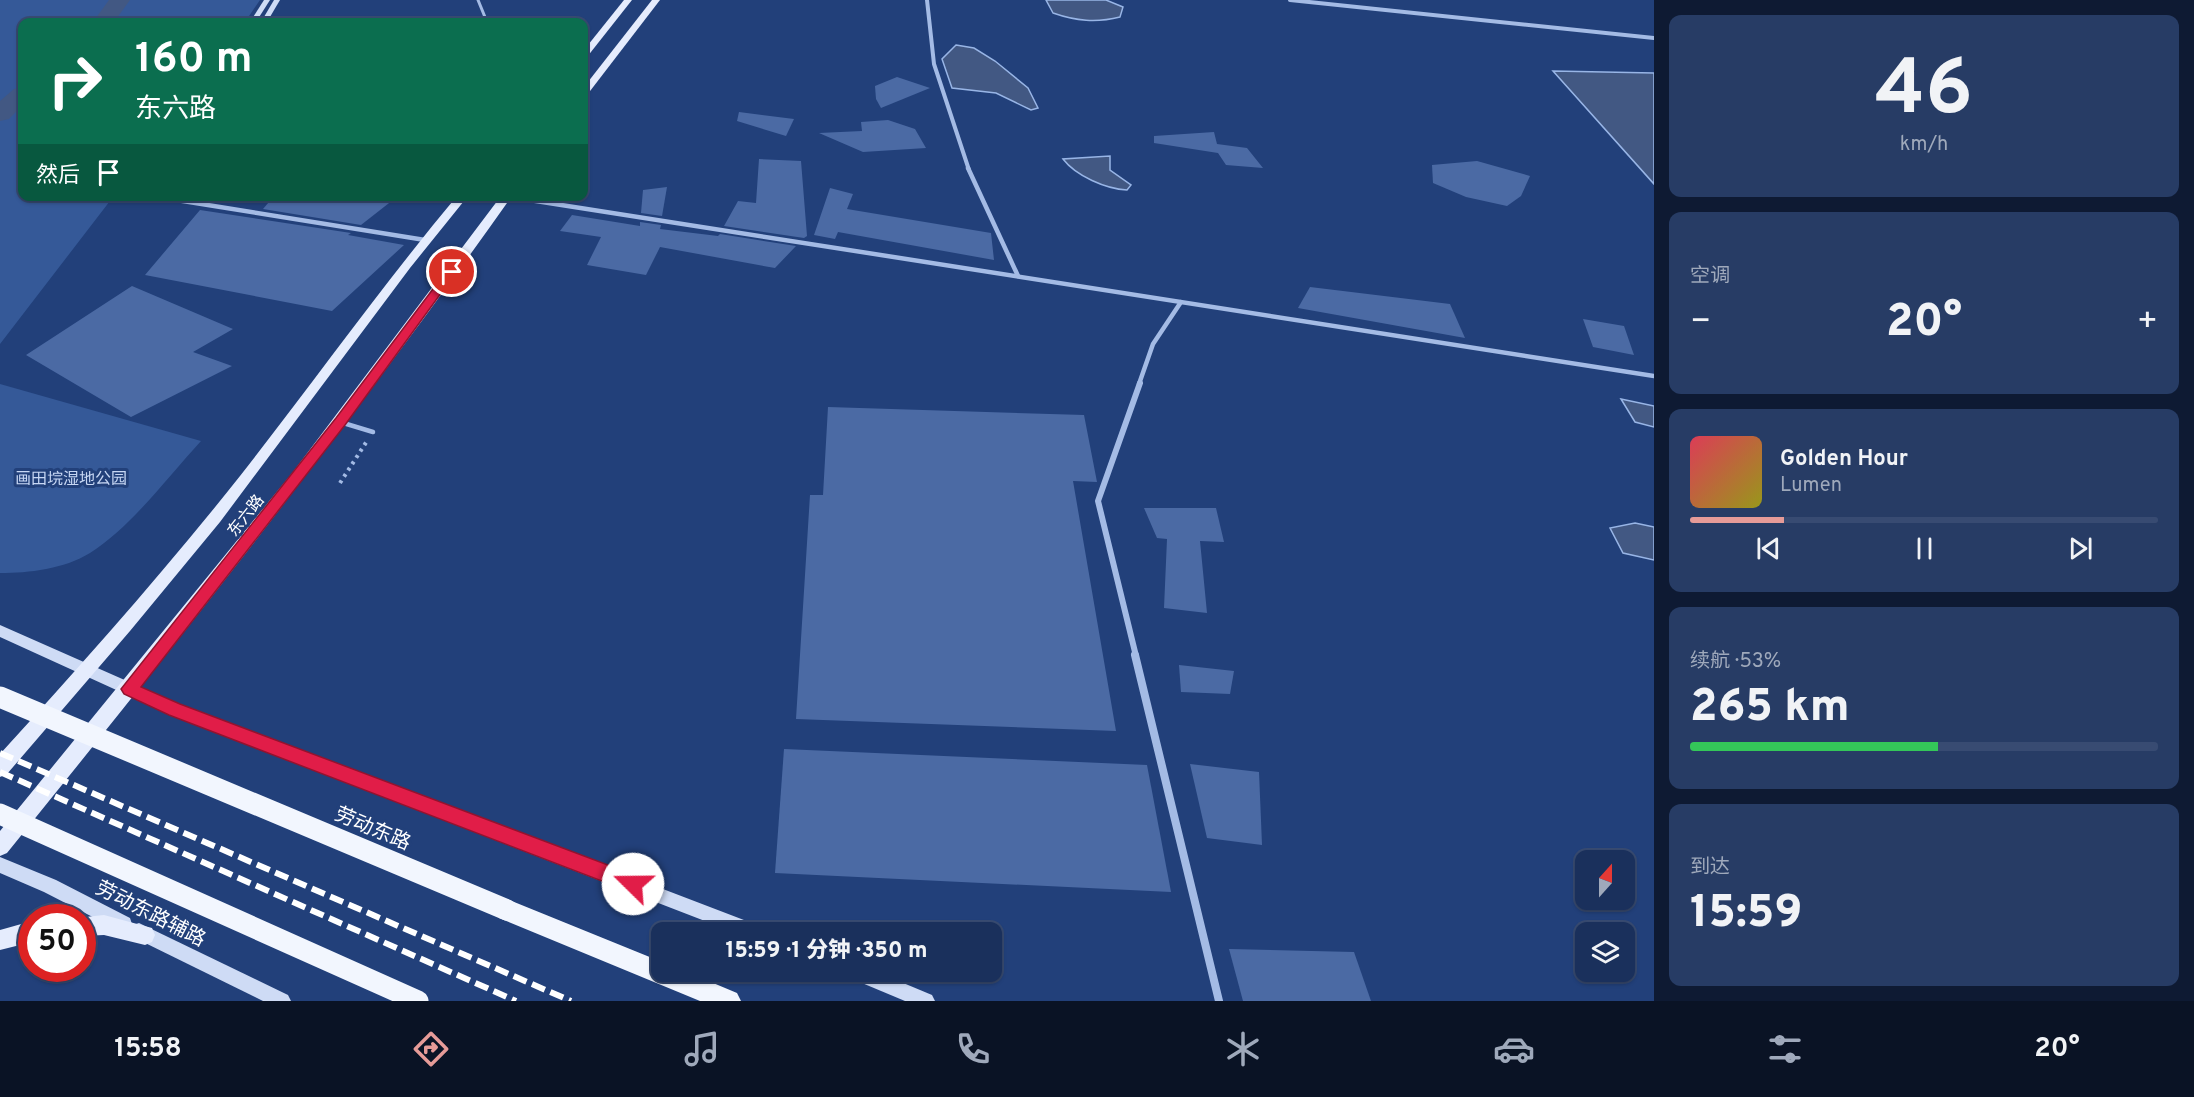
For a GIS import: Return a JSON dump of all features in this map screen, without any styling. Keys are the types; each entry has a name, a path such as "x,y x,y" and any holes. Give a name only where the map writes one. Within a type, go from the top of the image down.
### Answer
{"highway":[{"name":"劳动东路","path":"0,697 729,1001"},
{"path":"0,814 418,1001"}],"main road":[{"path":"256,18 267,0"},
{"path":"266,18 277,0"},
{"path":"588,50 628,0"},
{"path":"588,88 656,0"},
{"name":"东六路","path":"0,768 87,670 245,481 425,240 459,201"},
{"name":"东六路","path":"0,846 129,689 340,422 503,201"},
{"path":"0,631 174,710 728,922"},
{"name":"劳动东路辅路","path":"0,865 50,886 282,1001"},
{"path":"96,926 145,935"},
{"path":"0,940 18,935"},
{"path":"880,982 926,1001"}],"street":[{"path":"927,0 934,64 967,166 1018,276"},
{"path":"1290,0 1654,39"},
{"path":"187,201 425,240"},
{"path":"536,201 1654,376"},
{"path":"1181,302 1153,344 1098,501 1219,1001"}],"lane":[{"path":"478,0 485,18"},
{"path":"340,422 373,432"}],"path":[{"path":"340,483 373,432"}],"green space":[{"path":"0,0 260,0 248,18 18,18 18,201 110,201 0,344"},
{"name":"画田垸湿地公园","path":"0,384 201,441 134,516 90,553 69,563 46,569 0,573"}],"shaded area":[{"path":"1046,0 1106,0 1123,7 1120,17 1086,20 1053,13"},
{"path":"956,45 974,48 995,61 1028,88 1038,108 1031,110 996,93 952,88 942,59"},
{"path":"1553,71 1654,73 1654,184"},
{"path":"1110,156 1110,170 1131,185 1127,190 1110,187 1083,176 1063,159"},
{"path":"1621,399 1654,406 1654,427 1635,422"},
{"path":"1635,523 1654,527 1654,560 1623,553 1610,528"}],"building":[{"path":"897,77 930,88 881,108 876,99 875,86"},
{"path":"739,112 794,119 786,136 737,121"},
{"path":"888,120 915,129 926,148 863,152 819,133 862,131 861,122"},
{"path":"1214,132 1217,144 1247,148 1263,168 1226,165 1218,153 1154,143 1154,136"},
{"path":"759,159 801,161 807,236 804,238 724,226 738,201 756,203"},
{"path":"1477,161 1530,176 1521,196 1507,206 1466,197 1433,183 1432,165"},
{"path":"667,187 662,216 641,213 643,190"},
{"path":"830,188 853,194 847,209 991,233 994,260 838,232 835,239 814,235"},
{"path":"270,201 392,201 361,225 263,209"},
{"path":"200,210 351,233 348,235 404,245 332,311 145,275"},
{"path":"572,215 640,226 640,222 661,225 660,229 718,236 720,234 796,246 775,268 660,247 646,275 587,265 601,237 560,231"},
{"path":"132,286 233,329 193,352 232,366 131,417 26,355"},
{"path":"1310,287 1450,304 1465,338 1298,308"},
{"path":"1583,319 1624,326 1634,355 1593,347"},
{"path":"828,407 1084,415 1097,482 1073,481 1116,731 796,719 810,495 823,495"},
{"path":"1144,508 1216,508 1224,542 1200,541 1207,613 1164,608 1167,539 1157,538"},
{"path":"1179,665 1234,671 1230,694 1181,692"},
{"path":"784,749 1147,765 1171,892 775,873"},
{"path":"1190,764 1259,772 1262,845 1207,838"},
{"path":"1229,949 1354,952 1371,1001 1243,1001"}],"waterway":[{"path":"106,18 120,0"},
{"path":"0,114 18,98"}],"railway":[{"path":"0,753 571,1001"},
{"path":"0,772 516,1001"}],"route":[{"path":"452,272 261,524 129,689 174,710 633,884"}]}
